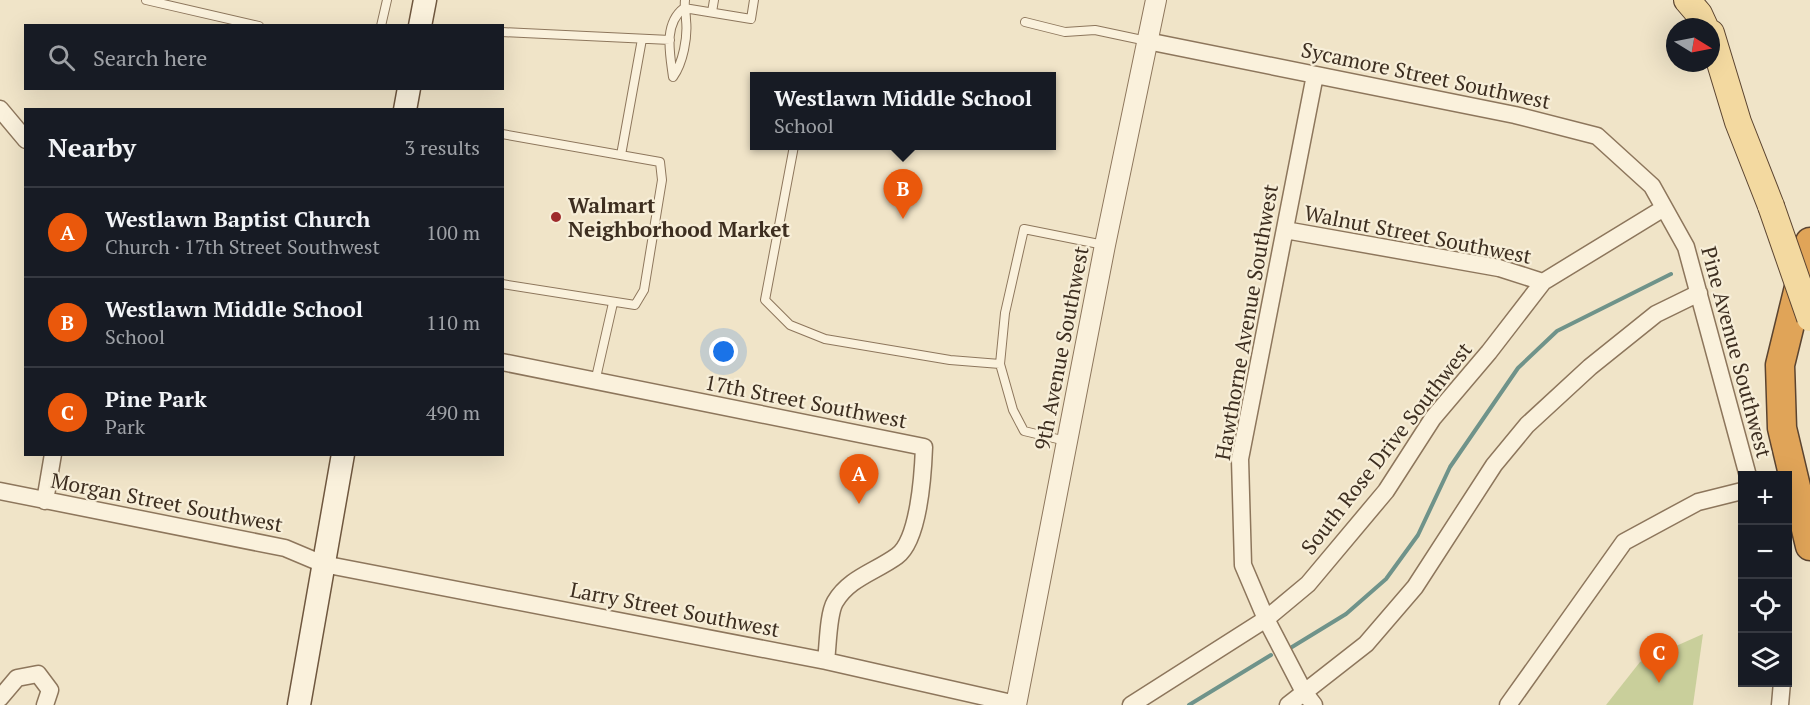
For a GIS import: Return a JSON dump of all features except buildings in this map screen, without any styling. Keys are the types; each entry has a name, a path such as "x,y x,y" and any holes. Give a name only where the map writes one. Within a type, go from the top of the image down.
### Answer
{"highway":[{"path":"1810,242 1780,365 1782,428 1810,546"}],"main road":[{"path":"420,24 425,0"},
{"path":"1687,0 1701,18"},
{"path":"1704,0 1707,18"},
{"path":"1720,67 1810,318"},
{"path":"405,108 409,90"},
{"path":"298,705 343,456"}],"street":[{"name":"9th Avenue Southwest","path":"1016,705 1105,245 1156,0"},
{"name":"Sycamore Street Southwest","path":"1147,41 1515,115 1597,136 1652,186 1665,208"},
{"name":"Hawthorne Avenue Southwest","path":"1309,699 1266,619 1243,565 1240,459 1315,75"},
{"path":"0,109 24,138"},
{"name":"South Rose Drive Southwest","path":"1131,705 1266,619 1308,584 1386,491 1432,418 1489,352 1543,282 1665,208"},
{"name":"Pine Avenue Southwest","path":"1665,208 1686,247 1747,471"},
{"name":"Walnut Street Southwest","path":"1285,230 1499,268 1543,282"},
{"path":"1288,705 1309,699 1366,644 1415,587 1494,465 1527,425 1590,367 1656,314 1699,293"},
{"name":"17th Street Southwest","path":"504,362 924,447 923,474 911,536 899,555 848,585 833,604 826,661"},
{"path":"45,501 53,456"},
{"name":"Morgan Street Southwest","path":"0,491 285,548 323,564"},
{"path":"1508,705 1624,542 1698,502 1738,492"},
{"name":"Larry Street Southwest","path":"323,564 826,661 1016,705"},
{"path":"0,698 17,678 38,674 50,690 45,705"},
{"path":"1780,705 1782,687"}],"lane":[{"path":"146,0 250,24"},
{"path":"381,24 387,0"},
{"path":"712,12 714,0"},
{"path":"685,4 750,19 754,0"},
{"path":"685,4 687,21 683,49 679,69 673,77 670,40 673,17 685,4"},
{"path":"1025,22 1065,32 1095,30 1147,41"},
{"path":"504,32 670,40"},
{"path":"621,155 642,39"},
{"path":"504,134 660,162 662,180 642,294 635,305 504,284"},
{"path":"793,150 765,300 790,325 825,339 950,360 1000,364"},
{"path":"1067,441 1024,431 1012,410 1000,364 1005,313 1024,229 1105,245"},
{"path":"596,382 613,303"}],"green space":[{"path":"1703,634 1693,705 1606,705 1640,662"}],"waterway":[{"path":"1292,647 1346,614 1386,579 1418,535 1450,467 1518,368 1557,331 1671,274"},
{"path":"1189,705 1271,655"}],"place":[{"name":"Walmart Neighborhood Market","path":"556,217"},
{"name":"Westlawn Middle School","path":"903,219"},
{"name":"Westlawn Baptist Church","path":"859,504"},
{"name":"Pine Park","path":"1659,683"}]}
